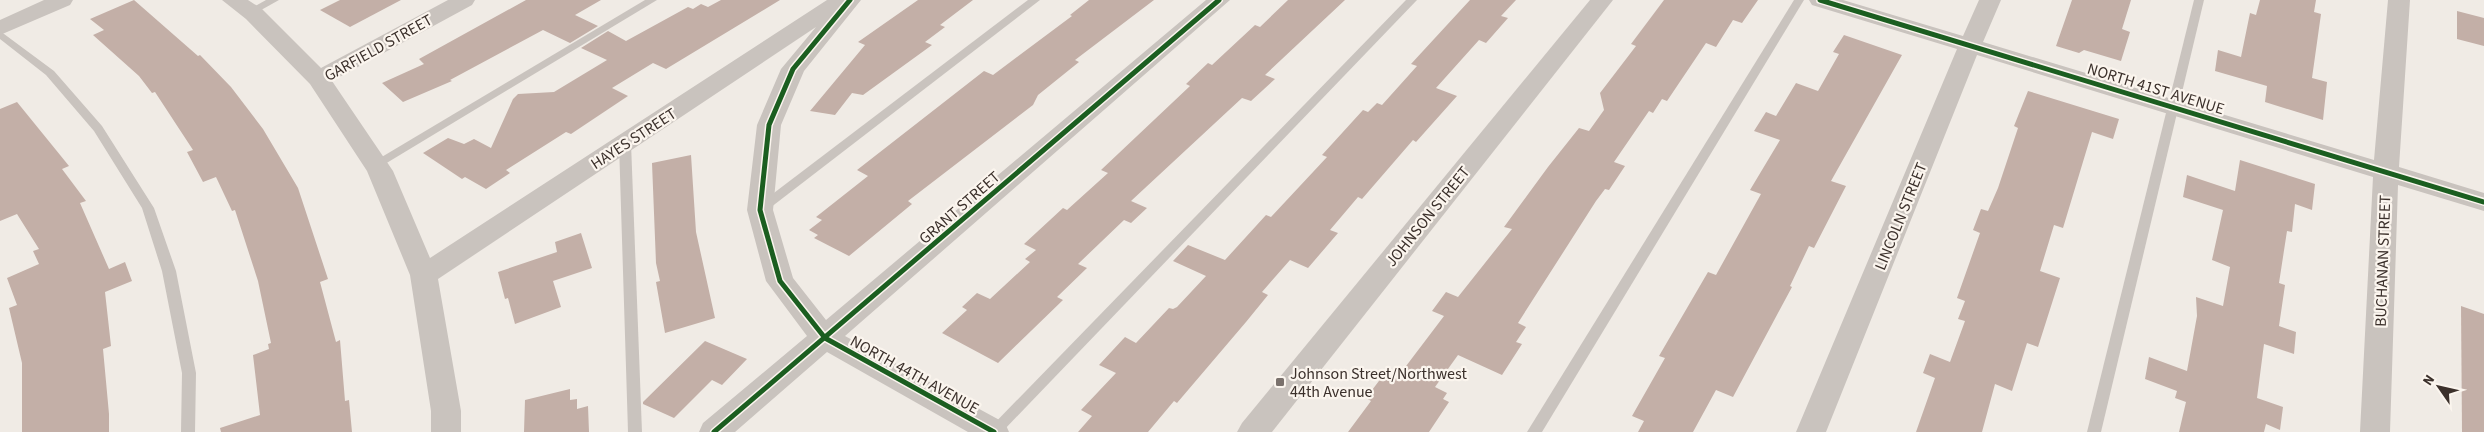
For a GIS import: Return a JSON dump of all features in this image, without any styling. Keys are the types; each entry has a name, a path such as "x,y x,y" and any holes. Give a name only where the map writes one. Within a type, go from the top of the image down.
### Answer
{"street":[{"path":"0,28 62,0"},
{"name":"GARFIELD STREET","path":"318,79 464,0"},
{"name":"HAYES STREET","path":"424,276 842,0"},
{"path":"825,338 780,281 760,210 769,125 793,69 850,0"},
{"name":"GRANT STREET","path":"714,432 1219,0"},
{"name":"JOHNSON STREET","path":"1253,432 1602,0"},
{"name":"NORTH 41ST AVENUE","path":"1820,0 2484,202"},
{"name":"LINCOLN STREET","path":"1811,432 1990,0"},
{"name":"BUCHANAN STREET","path":"2375,432 2386,171 2399,0"},
{"path":"242,6 318,79 352,126 376,164 424,276 446,411 446,432"},
{"name":"NORTH 44TH AVENUE","path":"825,338 994,432"}],"lane":[{"path":"242,6 274,0"},
{"path":"376,164 652,0"},
{"path":"760,210 1035,0"},
{"path":"994,432 1412,0"},
{"path":"1534,432 1799,0"},
{"path":"2094,432 2199,0"},
{"path":"0,34 50,73 98,129 148,208 169,271 189,373 188,432"},
{"path":"625,143 635,432"}],"building":[{"path":"134,0 198,56 200,55 231,87 263,129 298,188 328,279 320,282 336,342 340,340 345,401 349,400 352,432 221,432 220,428 260,415 253,355 269,349 268,344 271,343 258,281 235,210 232,211 216,177 203,182 187,152 193,150 155,92 152,93 139,76 93,35 104,30 90,19"},
{"path":"340,0 401,0 350,27 320,10"},
{"path":"526,0 601,0 575,15 598,26 570,43 543,30 450,80 452,81 403,102 382,83 424,64 419,59"},
{"path":"721,0 780,0 666,69 653,63 612,88 628,96 571,134 566,132 506,170 510,173 486,189 465,177 462,179 423,153 448,138 464,144 474,139 491,148 513,99 518,94 554,92 607,60 581,48 608,31 626,41 688,7 693,9 701,4 708,7"},
{"path":"918,0 973,0 940,25 945,27 925,42 932,45 863,95 852,93 835,115 810,111 865,45 858,42"},
{"path":"1089,0 1154,0 1075,60 1079,62 1038,95 1033,105 908,201 912,204 849,256 814,238 818,235 809,230 822,220 816,217 868,176 857,170 984,71 993,75 1072,16 1070,15"},
{"path":"1288,0 1345,0 1265,75 1275,79 1251,101 1242,98 1131,201 1147,208 1131,223 1124,220 1078,264 1087,268 1057,297 1063,300 998,363 942,333 967,310 962,307 977,293 990,299 1030,262 1025,259 1036,250 1024,244 1063,208 1067,210 1108,173 1101,170 1190,86 1186,84 1208,63 1212,65 1255,25 1260,27"},
{"path":"1470,0 1516,0 1501,16 1508,18 1486,43 1479,40 1436,88 1457,96 1416,142 1413,140 1362,199 1358,197 1330,230 1338,233 1308,268 1290,260 1262,292 1268,295 1246,322 1177,403 1174,401 1148,432 1078,432 1092,416 1081,410 1116,373 1099,365 1125,337 1136,343 1169,308 1177,307 1206,276 1173,261 1188,245 1225,260 1266,215 1271,217 1327,157 1322,155 1363,110 1368,112 1377,103 1382,105 1417,66 1411,64"},
{"path":"1664,0 1758,0 1742,23 1733,20 1716,47 1706,43 1667,101 1662,99 1653,113 1649,111 1614,162 1625,166 1609,190 1605,189 1596,201 1518,323 1526,327 1516,342 1522,344 1502,375 1458,355 1435,387 1447,393 1443,399 1449,402 1429,432 1348,432 1371,401 1366,398 1385,373 1397,378 1444,316 1432,311 1446,292 1458,297 1512,229 1504,227 1548,167 1579,128 1589,131 1604,110 1600,93 1636,46 1631,44"},
{"path":"2072,0 2131,0 2122,29 2130,32 2121,61 2084,50 2079,53 2056,46"},
{"path":"2260,0 2316,0 2314,12 2321,14 2312,78 2327,82 2323,120 2265,102 2267,86 2215,71 2218,50 2241,57 2250,13 2256,15"},
{"path":"2457,11 2484,18 2484,46 2457,39"},
{"path":"1844,35 1902,55 1831,181 1846,186 1814,248 1809,246 1790,286 1792,287 1733,397 1716,390 1693,432 1638,432 1644,421 1632,416 1665,358 1659,356 1708,272 1716,275 1761,194 1750,190 1780,140 1754,131 1766,112 1776,116 1796,83 1818,91 1839,54 1833,52"},
{"path":"2028,91 2119,119 2113,139 2092,132 2063,228 2054,225 2040,271 2060,278 2038,347 2027,343 2012,391 1995,384 1982,432 1916,432 1935,378 1923,373 1930,354 1950,362 1965,321 1958,319 1965,301 1957,298 1980,233 1973,230 1981,209 1988,211 1998,188 2018,128 2014,126"},
{"path":"17,102 69,166 62,169 86,201 80,203 109,269 125,262 132,281 105,292 111,346 103,349 109,432 22,432 22,363 9,308 17,305 7,278 39,264 33,251 39,249 17,214 0,221 0,109"},
{"path":"691,155 696,232 715,318 665,333 656,282 660,281 656,263 652,163"},
{"path":"2240,160 2315,184 2312,210 2295,204 2292,232 2287,231 2279,283 2285,285 2279,326 2296,332 2294,354 2264,344 2257,398 2283,407 2280,430 2266,424 2264,432 2179,432 2186,402 2175,398 2177,391 2145,379 2149,357 2187,371 2197,316 2196,297 2223,306 2230,267 2212,260 2223,210 2183,197 2187,175 2235,191"},
{"path":"581,233 592,268 553,281 561,307 515,324 508,298 505,299 498,272 557,252 555,242"},
{"path":"2461,306 2484,314 2484,432 2462,432"},
{"path":"705,341 747,359 722,385 712,380 674,418 643,404 643,402"},
{"path":"570,389 570,400 577,399 577,409 588,406 589,432 524,432 525,400"}],"cycle path":[{"path":"850,0 793,69 769,125 760,210 780,281 825,338 994,432"},
{"path":"714,432 1219,0"},
{"path":"1820,0 2484,202"}],"place":[{"name":"Johnson Street/Northwest 44th Avenue","path":"1280,382"}]}
